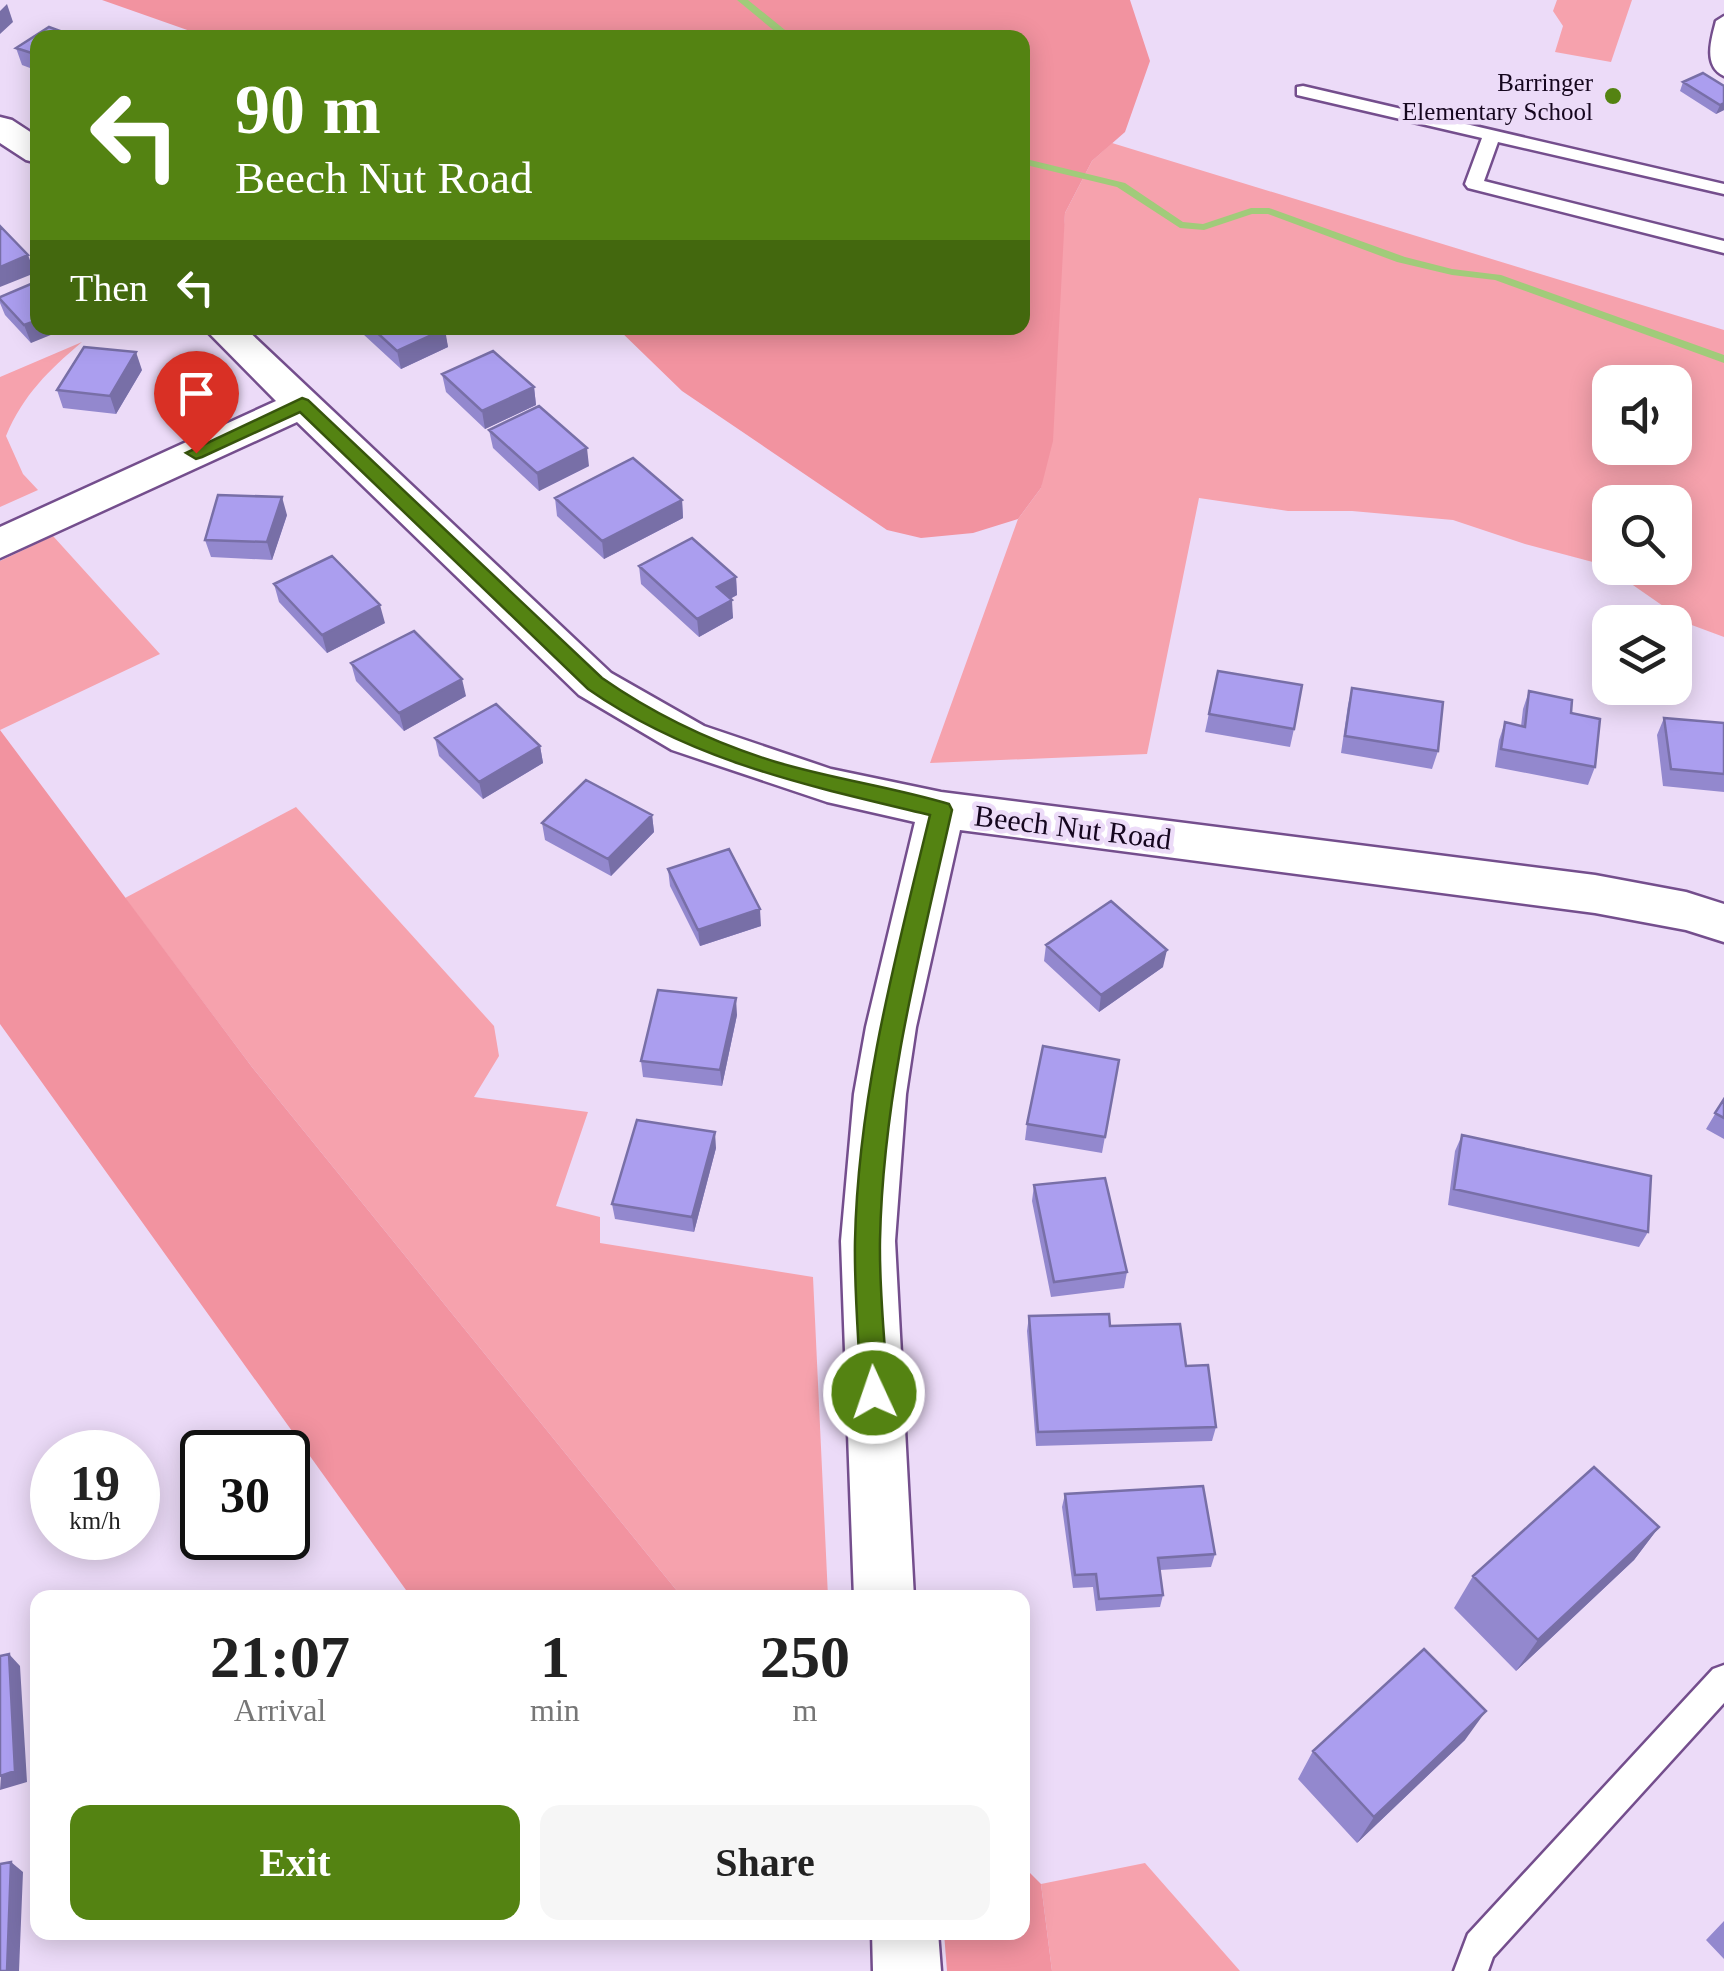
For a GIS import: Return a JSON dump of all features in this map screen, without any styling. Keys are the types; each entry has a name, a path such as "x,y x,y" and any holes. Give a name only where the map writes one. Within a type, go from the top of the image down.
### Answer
{"street":[{"path":"0,127 30,148"},
{"name":"Beech Nut Road","path":"230,335 595,684 688,738 772,769 942,810 1596,894 1686,911 1724,923"},
{"path":"0,544 302,404"},
{"path":"884,1590 868,1240 880,1094 891,1027 942,810"},
{"path":"906,1940 908,1971"}],"lane":[{"path":"1724,21 1717,52 1724,71"},
{"path":"1302,91 1724,189"},
{"path":"1492,135 1474,184 1724,246"},
{"path":"1471,1971 1480,1946 1724,1680"}],"shaded area":[{"path":"102,0 1130,0 1150,61 1125,132 1092,161 1065,213 1053,441 1041,488 1018,519 973,533 921,538 887,530 682,391 624,335 1030,335 1030,30 187,30"},
{"path":"1557,0 1632,0 1611,62 1555,52 1563,26 1553,11"},
{"path":"1112,143 1724,330 1724,637 1692,625 1692,605 1662,605 1633,585 1692,585 1692,485 1592,485 1592,562 1453,520 1352,511 1288,511 1199,498 1147,754 930,763 1018,519 1041,488 1065,213 1092,161"},
{"path":"82,342 38,384 13,421 6,436 23,474 38,490 0,507 0,377"},
{"path":"53,536 160,654 0,730 0,561"},
{"path":"0,730 252,1067 676,1590 406,1590 310,1456 310,1430 291,1430 0,1024"},
{"path":"296,807 494,1026 499,1056 474,1097 588,1112 556,1206 600,1217 600,1243 813,1277 828,1590 676,1590 252,1067 125,898"},
{"path":"1145,1863 1240,1971 1052,1971 1041,1884"},
{"path":"1030,1873 1041,1884 1052,1971 947,1971 945,1940 1030,1940"}],"building":[{"path":"30,39 30,52 16,48"},
{"path":"1703,73 1724,86 1724,103 1720,105 1683,82"},
{"path":"0,226 28,255 0,267"},
{"path":"30,284 30,323 24,325 0,297"},
{"path":"380,335 432,335 397,351"},
{"path":"84,347 136,352 110,396 57,390"},
{"path":"493,351 534,387 482,411 442,374"},
{"path":"539,406 587,448 537,473 489,430"},
{"path":"633,458 682,500 602,541 555,498"},
{"path":"218,495 282,497 267,542 205,540"},
{"path":"692,538 736,577 717,587 732,600 697,619 639,566"},
{"path":"332,556 380,605 322,635 274,584"},
{"path":"414,631 462,679 399,713 351,663"},
{"path":"1218,671 1302,685 1294,729 1209,714"},
{"path":"1352,688 1443,702 1438,751 1345,736"},
{"path":"1529,691 1572,700 1571,713 1600,719 1595,767 1501,749 1505,722 1525,727"},
{"path":"496,704 540,746 479,782 435,738"},
{"path":"1664,718 1724,723 1724,774 1671,769"},
{"path":"586,780 652,815 608,859 542,823"},
{"path":"729,849 760,909 698,930 668,869"},
{"path":"1111,901 1167,950 1101,995 1046,945"},
{"path":"658,990 736,998 720,1070 641,1061"},
{"path":"1043,1046 1119,1060 1105,1137 1027,1124"},
{"path":"1724,1099 1724,1118 1715,1113"},
{"path":"637,1120 715,1132 692,1217 612,1204"},
{"path":"1462,1135 1651,1176 1648,1232 1454,1189"},
{"path":"1105,1178 1127,1272 1054,1282 1034,1185"},
{"path":"1109,1314 1110,1326 1180,1324 1186,1366 1208,1365 1216,1427 1038,1432 1029,1316"},
{"path":"1594,1467 1659,1527 1538,1640 1473,1576"},
{"path":"1203,1486 1215,1554 1158,1558 1163,1595 1099,1599 1096,1574 1075,1575 1065,1494"},
{"path":"1424,1649 1486,1711 1374,1817 1313,1751"},
{"path":"9,1654 15,1771 0,1776 0,1656"},
{"path":"11,1862 7,1971 0,1971 0,1864"}],"waterway":[{"path":"742,0 780,30"},
{"path":"1030,163 1121,185 1180,225 1204,227 1251,211 1269,211 1401,260 1497,277 1724,359"}],"place":[{"name":"Barringer Elementary School","path":"1613,96"}],"route":[{"path":"196,453 302,404 595,684 624,704 688,738 772,769 942,810 891,1027 880,1094 868,1240 874,1393"}]}
